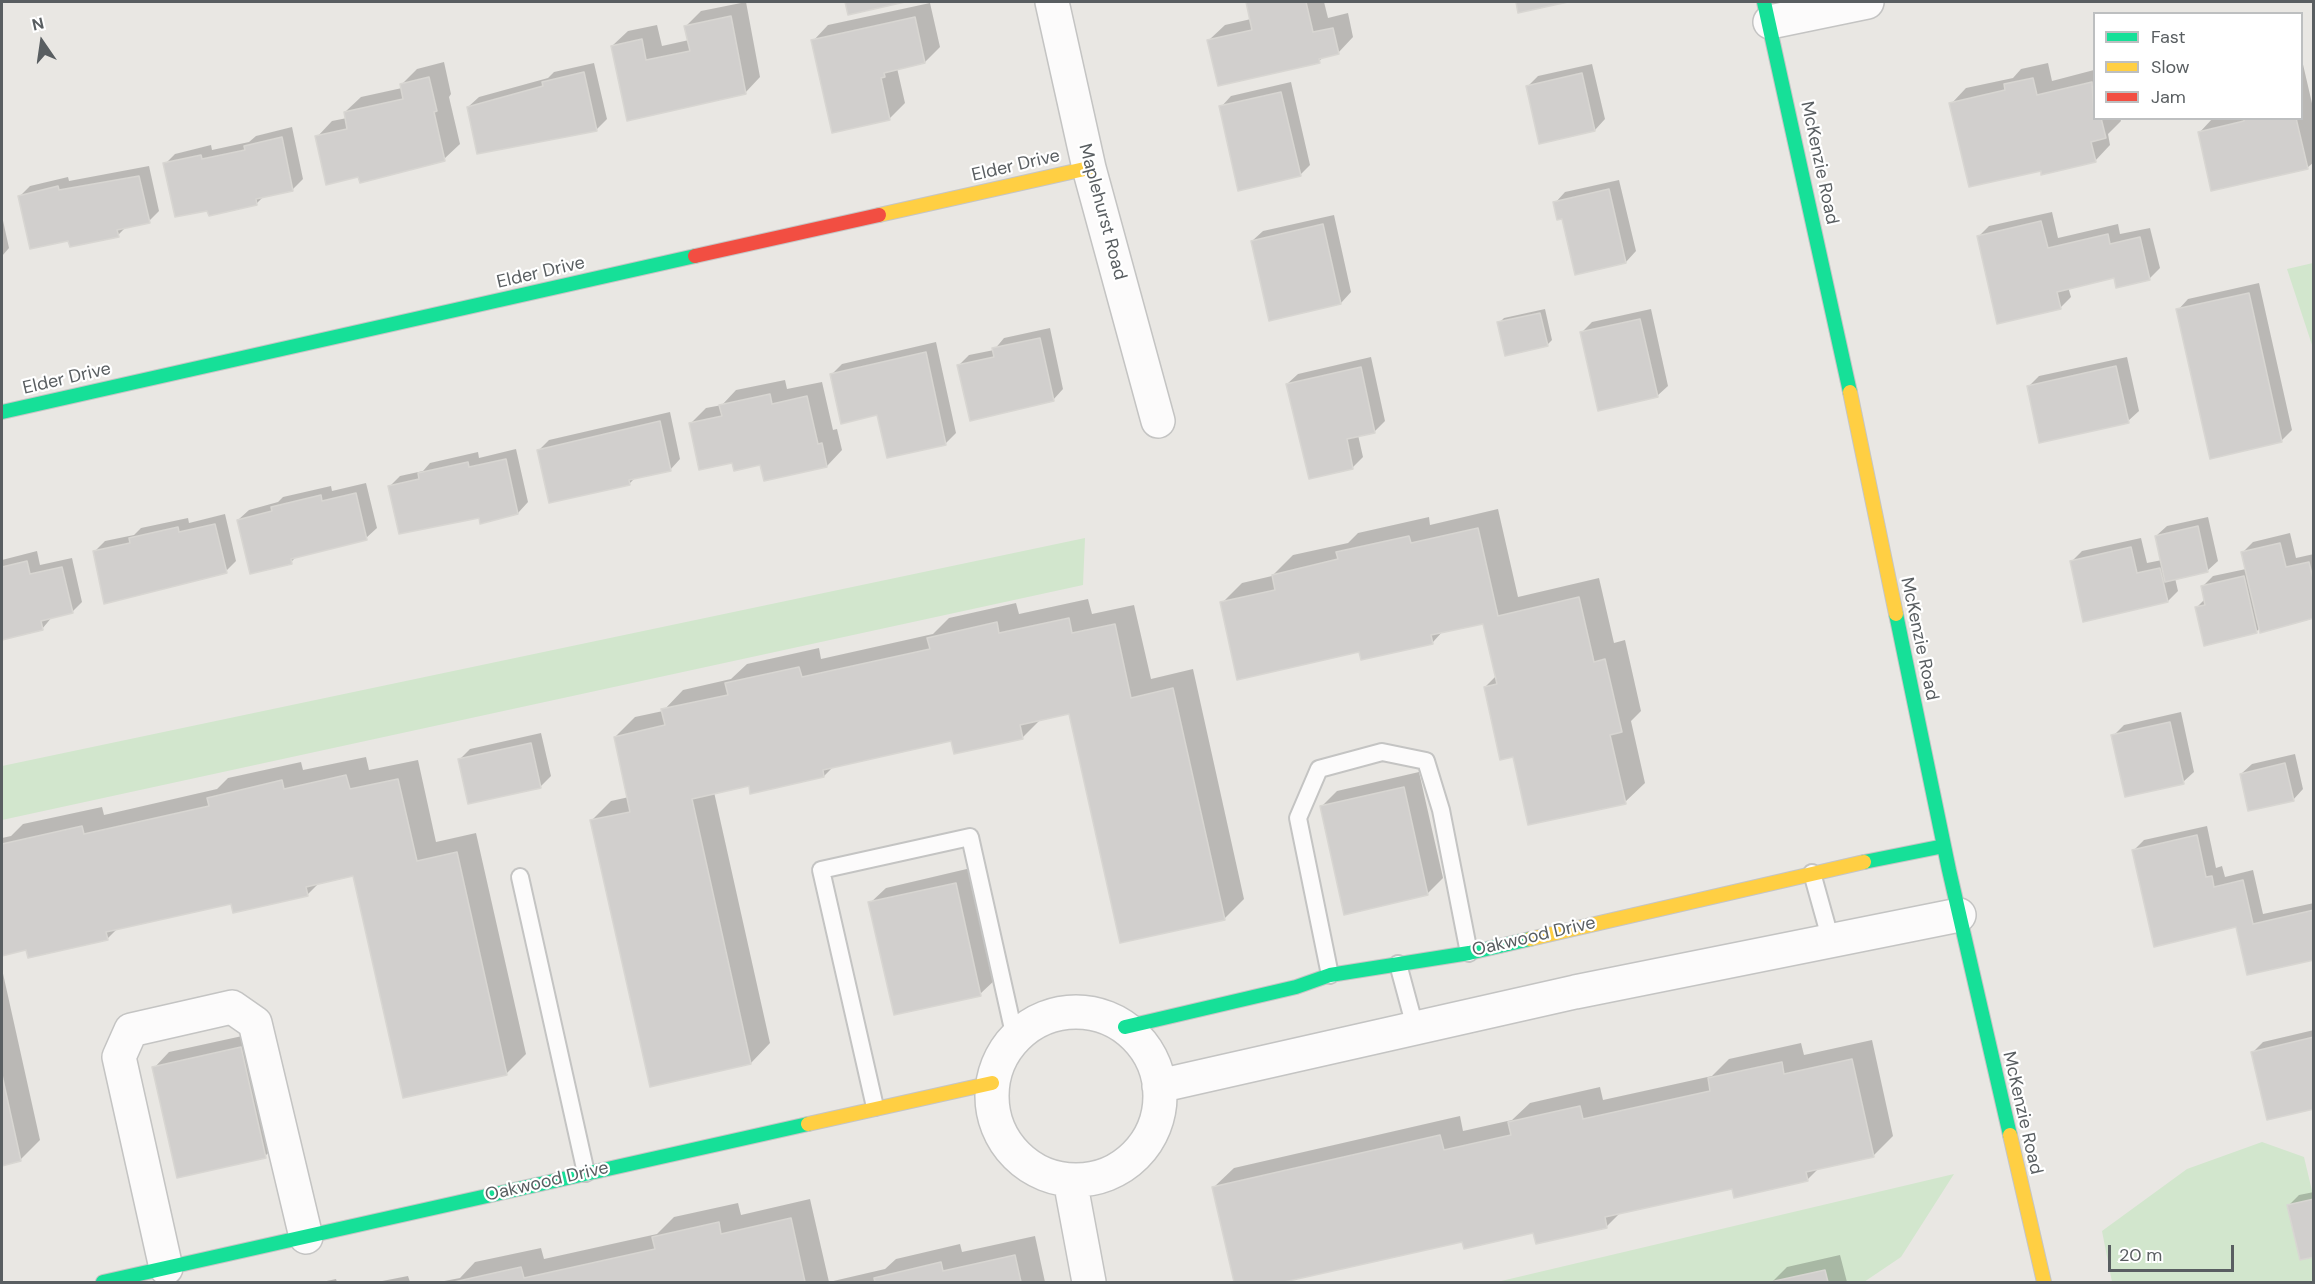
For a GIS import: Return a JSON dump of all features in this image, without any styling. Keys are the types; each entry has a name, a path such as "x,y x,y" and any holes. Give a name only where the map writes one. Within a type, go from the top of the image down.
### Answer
{"street":[{"name":"Maplehurst Road","path":"1052,2 1089,168 1158,421"},
{"path":"1767,12 1867,2"},
{"name":"McKenzie Road","path":"1767,12 1959,915 2044,1282"},
{"name":"Elder Drive","path":"2,412 1089,168"},
{"name":"Oakwood Drive","path":"1125,1027 1296,987 1330,975 1469,952 1812,873 1944,846"},
{"path":"1160,1086 1575,992 1959,915"},
{"path":"166,1269 118,1057 131,1030 232,1007 255,1023 306,1237"},
{"path":"1071,1011 1099,1014 1125,1027 1145,1047 1157,1072 1160,1086 1161,1101 1154,1129 1139,1152 1117,1170 1090,1179 1070,1180 1036,1171 1014,1155 999,1132 991,1106 992,1083 1002,1052 1015,1038 1044,1018 1071,1011"},
{"name":"Oakwood Drive","path":"103,1282 875,1107 992,1083"},
{"path":"1070,1180 1089,1282"}],"lane":[{"path":"1330,975 1298,818 1318,769 1382,752 1426,761 1441,810 1469,952"},
{"path":"875,1107 821,870 970,837 1015,1038"},
{"path":"1812,873 1832,941"},
{"path":"520,877 586,1173"},
{"path":"1398,964 1415,1027"}],"green space":[{"path":"2314,263 2313,348 2287,269"},
{"path":"1085,538 1083,585 2,820 2,766"},
{"path":"2262,1142 2304,1157 2313,1195 2313,1282 2112,1282 2102,1231 2187,1169"},
{"path":"1954,1174 1901,1257 1864,1282 1497,1282"}],"building":[{"path":"845,2 905,2 848,15"},
{"path":"1246,2 1306,2 1313,32 1333,28 1339,54 1319,59 1320,63 1218,86 1207,40 1252,30"},
{"path":"1516,2 1568,2 1518,13"},
{"path":"731,16 746,94 627,121 611,46 642,39 646,60 690,51 684,26"},
{"path":"915,17 925,63 884,73 885,77 881,78 890,120 832,133 811,40"},
{"path":"584,72 597,131 477,154 467,107 543,86 542,82"},
{"path":"1582,73 1595,131 1539,144 1526,86"},
{"path":"429,77 445,161 360,183 358,177 326,185 315,136 347,129 344,112 403,99 400,84"},
{"path":"2033,78 2037,95 2092,82 2093,120 2102,120 2106,138 2091,142 2096,162 2041,175 2041,171 1969,187 1949,103 2005,90 2004,84"},
{"path":"1281,92 1301,176 1238,191 1219,106"},
{"path":"2296,120 2308,169 2211,191 2198,132 2244,121"},
{"path":"282,137 293,191 256,199 257,205 209,216 207,211 175,217 163,163 201,155 202,159 245,150 244,146"},
{"path":"139,176 150,223 117,230 119,237 70,247 68,241 30,249 18,196 58,186 59,190"},
{"path":"1609,189 1626,263 1575,275 1562,219 1557,220 1553,202"},
{"path":"2041,221 2048,248 2108,234 2110,244 2140,237 2150,280 2116,288 2114,278 2057,292 2061,309 1997,324 1977,236"},
{"path":"1323,224 1341,304 1269,321 1251,241"},
{"path":"2249,293 2282,442 2210,459 2176,309"},
{"path":"1540,313 1548,346 1505,356 1497,322"},
{"path":"1640,319 1658,397 1598,411 1580,332"},
{"path":"1040,338 1054,401 970,421 957,365 994,357 992,348"},
{"path":"926,352 946,445 887,458 877,415 841,424 830,374"},
{"path":"2116,366 2129,423 2039,443 2027,386"},
{"path":"1361,367 1375,433 1347,439 1353,469 1309,479 1286,384"},
{"path":"770,394 772,404 807,396 818,444 822,443 827,467 764,481 760,465 734,471 732,463 699,470 689,423 722,416 719,405"},
{"path":"660,421 671,471 629,480 630,485 549,503 537,450"},
{"path":"506,459 518,514 480,524 479,518 399,534 388,486 419,479 418,473 468,462 469,467"},
{"path":"356,493 367,540 291,559 292,564 250,574 237,520 272,511 271,507 321,495 322,501"},
{"path":"215,524 227,573 104,604 93,551 130,543 129,538 178,527 179,532"},
{"path":"2198,526 2208,572 2165,582 2155,536"},
{"path":"1478,528 1498,616 1579,597 1594,662 1605,659 1622,732 1610,735 1626,804 1528,825 1513,757 1500,760 1484,687 1497,684 1483,624 1431,635 1433,644 1361,660 1359,652 1237,680 1220,602 1275,590 1272,575 1338,559 1336,552 1409,536 1411,543"},
{"path":"2280,543 2286,567 2309,562 2314,583 2314,618 2260,633 2241,552"},
{"path":"2131,547 2137,573 2160,568 2168,602 2083,622 2070,561"},
{"path":"27,561 30,574 62,567 73,613 41,621 43,630 2,640 2,567"},
{"path":"2244,576 2257,633 2204,646 2195,607 2205,605 2201,586"},
{"path":"1069,618 1072,633 1115,624 1131,698 1173,688 1225,920 1120,943 1069,714 1020,725 1023,739 954,754 951,741 823,770 824,777 750,794 749,786 692,799 751,1064 650,1087 590,820 630,812 614,737 665,725 661,709 728,695 725,683 799,667 802,677 930,649 927,638 997,622 999,633"},
{"path":"2170,722 2184,784 2125,797 2111,735"},
{"path":"531,743 541,788 468,804 458,759"},
{"path":"2285,763 2294,801 2248,811 2240,774"},
{"path":"346,775 350,789 398,779 417,861 457,852 507,1075 403,1098 353,876 306,887 308,896 233,913 231,904 106,932 108,940 28,958 26,950 2,956 2,844 82,826 84,834 209,806 207,798 282,780 284,789"},
{"path":"1404,787 1428,895 1344,915 1320,806"},
{"path":"2197,835 2206,877 2212,876 2214,887 2243,880 2253,924 2314,910 2314,960 2247,975 2236,927 2154,947 2132,850"},
{"path":"956,883 981,996 894,1015 868,902"},
{"path":"2314,1037 2314,1109 2267,1120 2251,1052"},
{"path":"241,1047 266,1158 177,1178 152,1067"},
{"path":"1852,1059 1874,1157 1806,1172 1808,1181 1734,1198 1732,1189 1605,1217 1607,1228 1536,1244 1533,1233 1464,1249 1462,1242 1284,1282 1234,1282 1212,1187 1440,1135 1444,1150 1511,1135 1508,1122 1580,1106 1583,1119 1710,1091 1708,1078 1782,1062 1784,1074"},
{"path":"2,1075 21,1161 2,1166"},
{"path":"2314,1199 2314,1257 2300,1260 2287,1205"},
{"path":"791,1218 805,1282 454,1282 521,1267 524,1278 655,1249 652,1237 719,1222 721,1234"},
{"path":"1015,1255 1021,1282 875,1282 874,1278 941,1262 943,1271"},
{"path":"1825,1270 1828,1282 1770,1282"}],"traffic: fast":[{"path":"1764,2 1850,392"},
{"path":"2,412 695,256"},
{"path":"1896,614 1949,870 2010,1135"},
{"path":"1864,862 1944,846"},
{"path":"1125,1027 1296,987 1330,975 1469,953 1530,939"},
{"path":"103,1282 808,1124"}],"traffic: slow":[{"path":"879,215 1089,168"},
{"path":"1850,392 1896,614"},
{"path":"1530,939 1864,862"},
{"path":"808,1124 992,1083"},
{"path":"2010,1135 2044,1282"}],"traffic: jam":[{"path":"695,256 879,215"}]}
